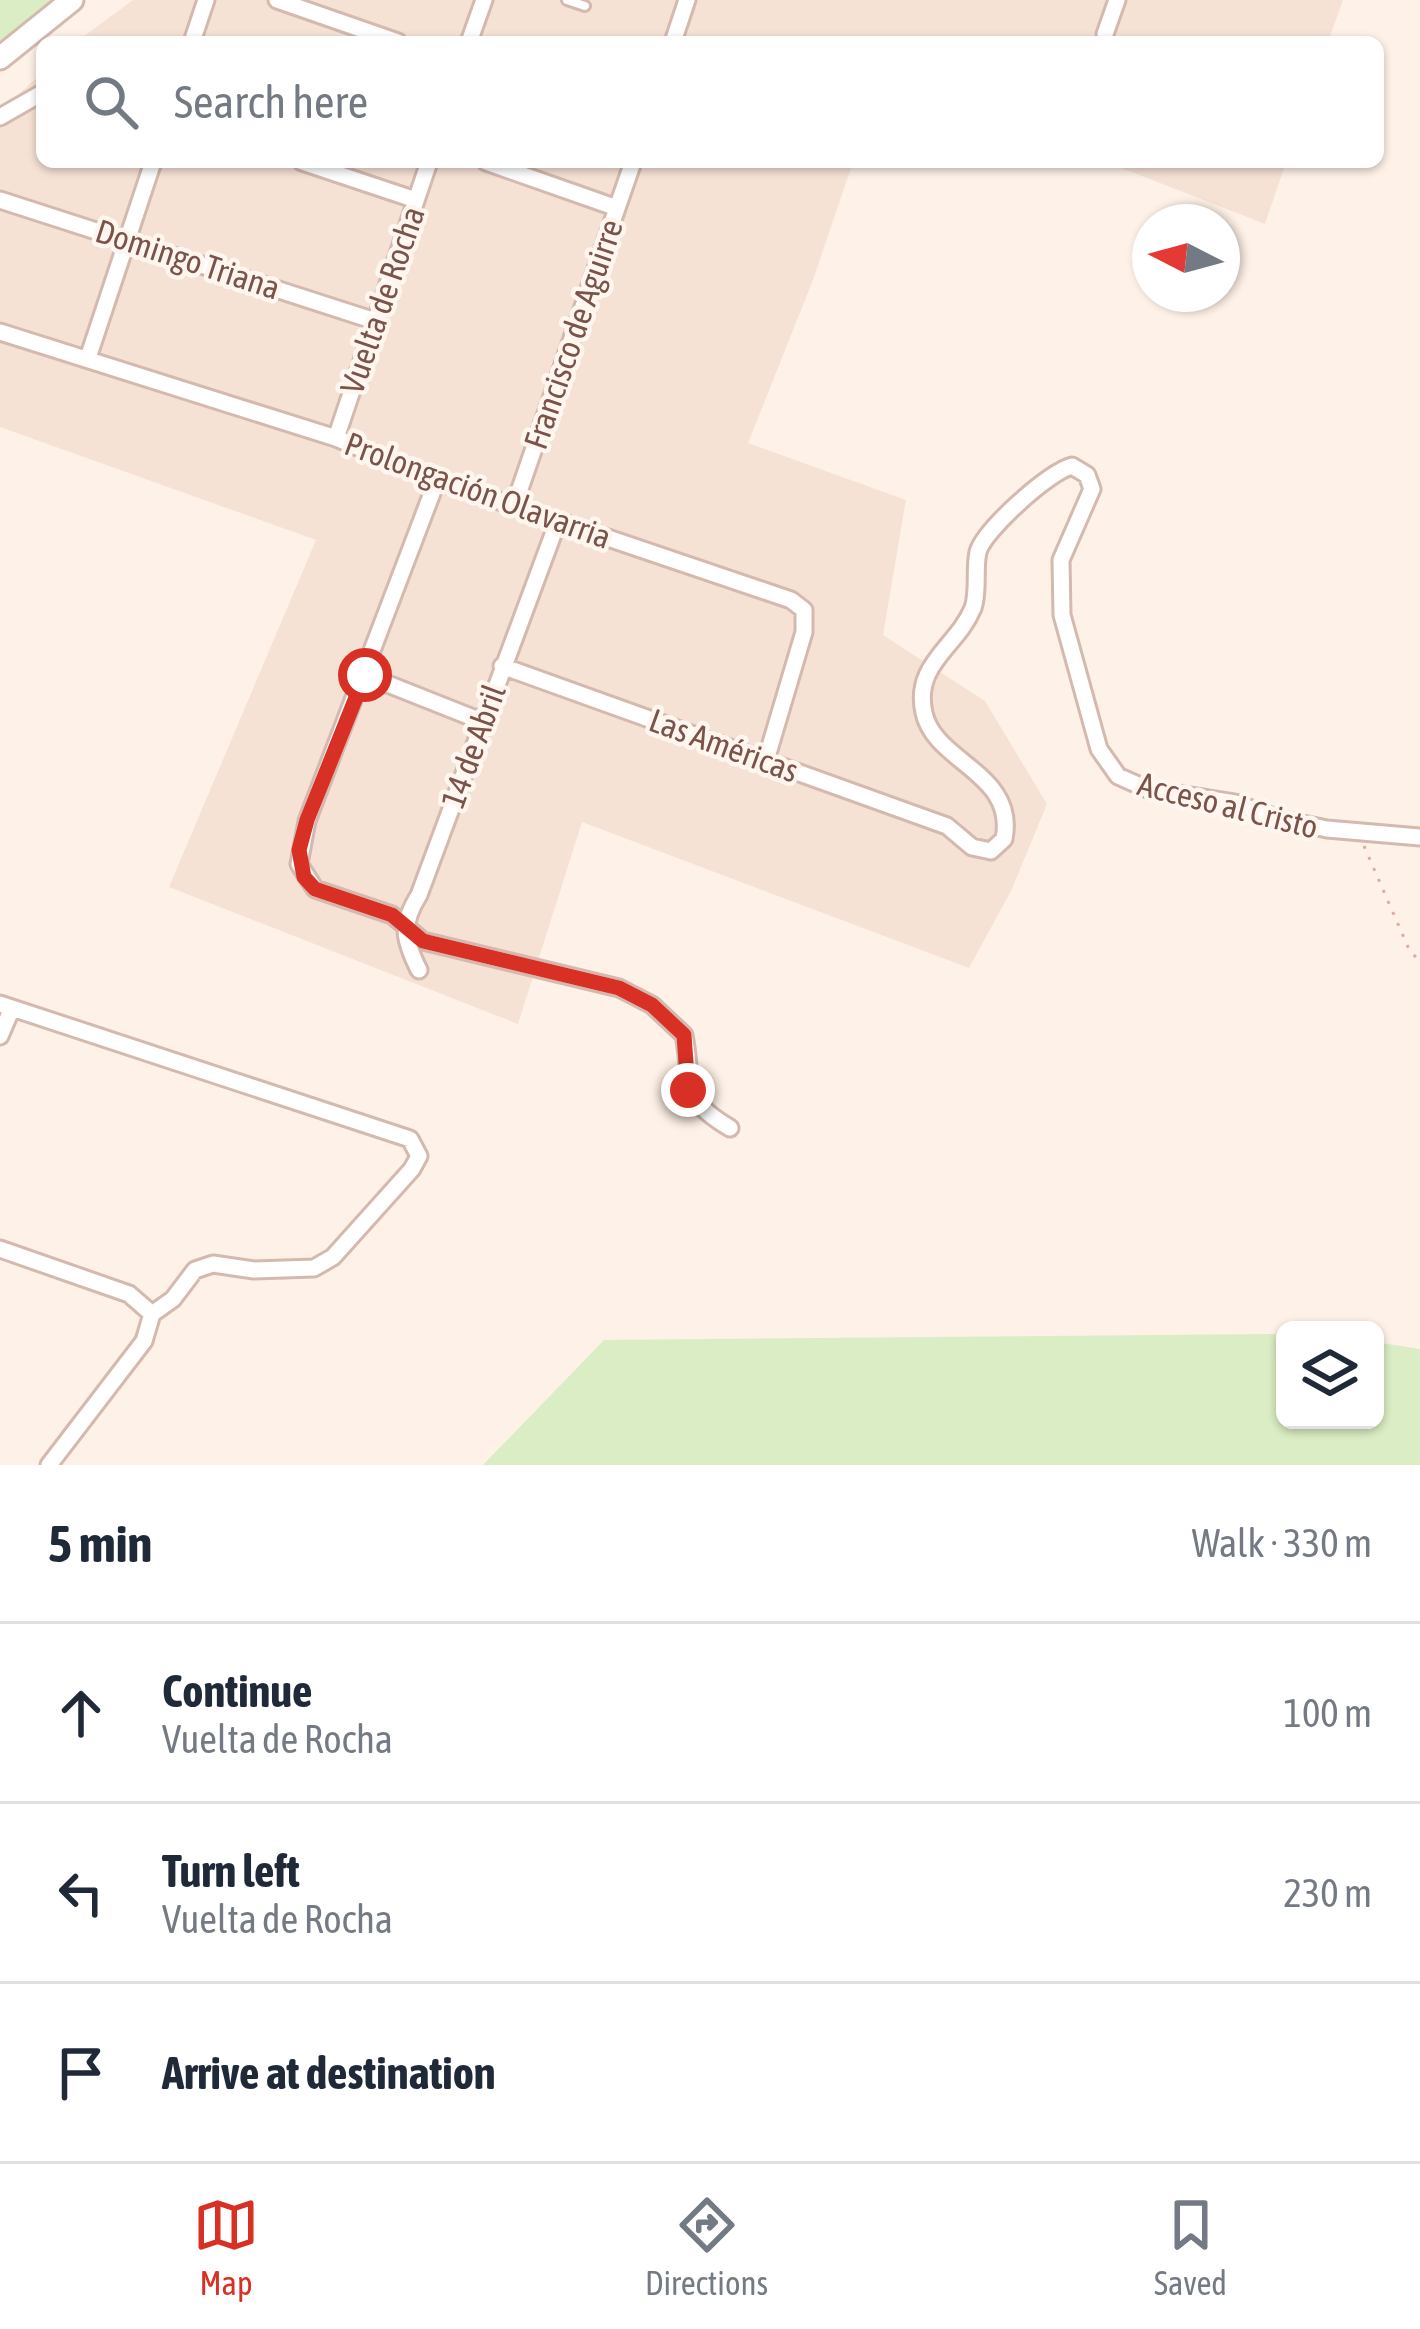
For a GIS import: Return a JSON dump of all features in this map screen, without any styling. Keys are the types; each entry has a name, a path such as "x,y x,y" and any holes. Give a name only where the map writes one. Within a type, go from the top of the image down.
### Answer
{"street":[{"path":"0,58 72,0"},
{"path":"194,36 206,0"},
{"path":"277,0 381,36"},
{"path":"471,36 484,0"},
{"path":"675,36 687,0"},
{"path":"1105,34 1117,0"},
{"path":"0,117 36,96"},
{"path":"88,358 151,168"},
{"path":"320,168 416,200"},
{"name":"Vuelta de Rocha","path":"336,438 426,168"},
{"path":"503,168 617,208"},
{"name":"Francisco de Aguirre","path":"514,506 631,168"},
{"name":"Domingo Triana","path":"0,200 374,321"},
{"name":"Prolongación Olavarria","path":"0,332 336,438 437,480 791,600 804,610 804,632 766,760"},
{"name":"Acceso al Cristo","path":"947,826 984,851 1001,844 1006,829 986,779 943,746 928,726 924,678 973,608 978,553 987,536 1050,476 1072,466 1087,475 1092,489 1061,560 1062,615 1099,749 1118,776 1147,789 1234,803 1279,819 1360,835 1420,837"},
{"path":"437,480 317,789 299,864 315,889 392,915 423,941 640,996 684,1035 688,1090 705,1113 730,1128"},
{"name":"14 de Abril","path":"404,926 558,521"},
{"name":"Las Américas","path":"502,666 947,826"},
{"path":"365,675 482,721"},
{"path":"404,926 419,970"},
{"path":"0,1036 6,1005 392,1132 418,1147 412,1169 333,1257 314,1268 203,1266 188,1276 173,1298 152,1314 144,1341 50,1465"},
{"path":"0,1250 129,1294 152,1314"}],"lane":[{"path":"567,0 585,6"}],"path":[{"path":"1360,835 1408,947 1420,963"}],"shaded area":[{"path":"133,0 1343,0 1330,36 84,36"},
{"path":"36,78 36,168 851,168 813,280 748,443 906,500 883,635 985,701 1047,804 1011,891 969,968 582,822 518,1024 169,887 316,540 0,427 0,111"},
{"path":"1121,168 1284,168 1265,224 1240,214 1240,204 1214,204"}],"green space":[{"path":"0,0 53,0 0,42"},
{"path":"1276,1334 1276,1429 1384,1429 1384,1343 1420,1349 1420,1465 483,1465 604,1340"}],"route":[{"path":"365,675 307,820 299,850 304,877 315,889 392,915 423,941 640,996 684,1035 688,1090"}]}
